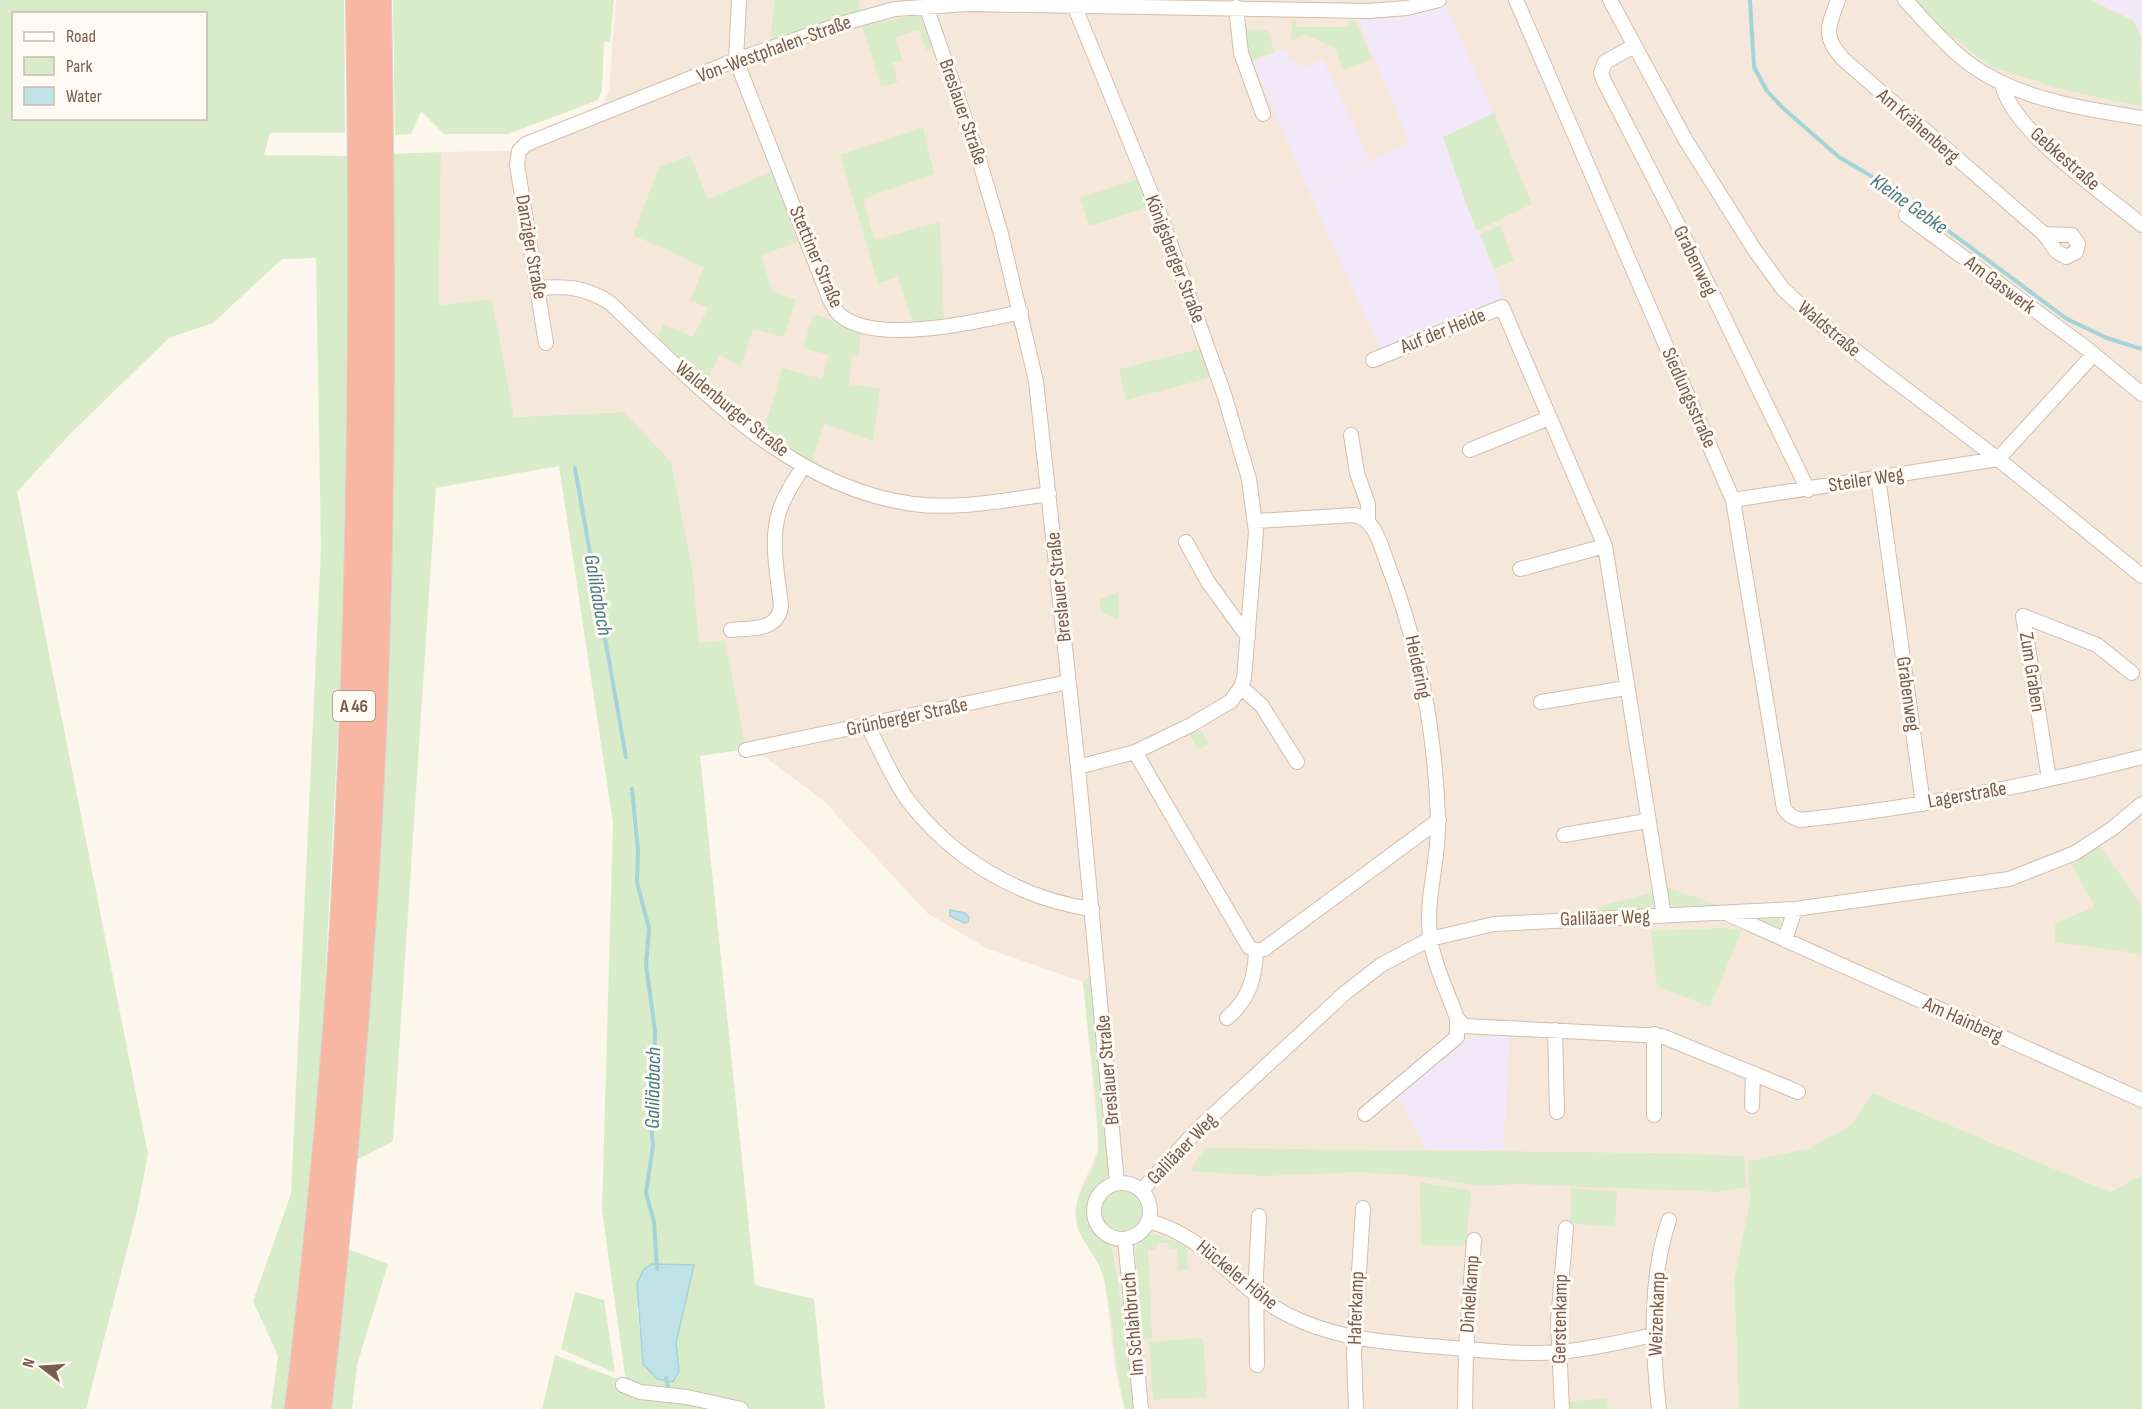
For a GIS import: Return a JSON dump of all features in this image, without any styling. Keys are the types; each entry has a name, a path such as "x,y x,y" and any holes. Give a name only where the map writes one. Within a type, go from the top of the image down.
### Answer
{"highway":[{"name":"A 46","path":"298,1409 330,1102 344,911 353,718 361,358 359,0"},
{"name":"A 46","path":"318,1409 333,1278 364,912 372,719 381,350 378,0"}],"street":[{"path":"736,60 739,0"},
{"name":"Von-Westphalen-Straße","path":"519,151 526,144 736,60 874,13 926,6 1074,5 1382,11 1439,0"},
{"name":"Siedlungsstraße","path":"1516,0 1733,500 1781,802 1791,816"},
{"name":"Waldstraße","path":"1610,0 1685,139 1754,249 1783,289 1822,326 1998,459 2142,576"},
{"name":"Am Krähenberg","path":"1838,0 1828,28 1828,37 1833,47 1935,141 2044,234"},
{"path":"1905,0 1963,58 2002,83 2044,98 2142,118"},
{"name":"Königsberger Straße","path":"1074,5 1160,215 1202,329 1244,463 1256,521"},
{"name":"Breslauer Straße","path":"926,6 978,156 1021,312 1036,381 1078,767 1117,1182"},
{"path":"1236,7 1241,53 1263,114"},
{"name":"Grabenweg","path":"1634,46 1605,62 1602,76 1696,260 1781,439 1808,490"},
{"name":"Stettiner Straße","path":"736,60 830,300 841,316 869,327 912,329 969,323 1021,312"},
{"name":"Gebkestraße","path":"2002,83 2006,99 2034,134 2142,225"},
{"name":"Danziger Straße","path":"519,151 517,165 546,344"},
{"name":"Am Gaswerk","path":"1906,215 2142,394"},
{"name":"Waldenburger Straße","path":"538,288 568,286 596,294 610,303 723,408 802,467 834,482 889,500 914,504 966,505 1049,494"},
{"name":"Auf der Heide","path":"1372,360 1502,307 1605,546 1647,821 1664,916"},
{"path":"1998,459 2093,355"},
{"path":"1470,450 1549,418"},
{"name":"Heidering","path":"1351,435 1358,473 1368,504 1368,521 1378,539 1404,606 1416,650 1433,755 1438,820 1429,916 1430,939 1457,1018"},
{"name":"Steiler Weg","path":"1733,500 1998,459"},
{"path":"731,630 770,625 779,616 781,606 775,541 777,519 781,506 802,467"},
{"name":"Grabenweg","path":"1878,477 1923,804"},
{"path":"1078,767 1135,752 1221,708 1241,687 1248,637 1256,521 1354,515 1368,521"},
{"path":"1186,542 1208,582 1248,637"},
{"path":"1520,569 1605,546"},
{"name":"Zum Graben","path":"2049,779 2023,616 2097,645 2132,673"},
{"name":"Grünberger Straße","path":"746,750 1068,682"},
{"path":"1241,687 1262,706 1298,762"},
{"path":"1541,702 1626,688"},
{"path":"868,726 893,777 906,797 920,814 961,852 1011,886 1068,906 1092,909"},
{"path":"1135,752 1249,946 1256,951 1264,949 1310,918 1438,820"},
{"name":"Lagerstraße","path":"1791,816 1800,820 1923,804 2049,779 2142,757"},
{"name":"Galiläaer Weg","path":"1142,1190 1199,1128 1345,993 1381,965 1430,939 1494,924 1571,918 1728,914 1794,909 2009,879 2075,853 2113,828 2142,804"},
{"path":"1564,835 1647,821"},
{"path":"1785,940 1794,909"},
{"name":"Am Hainberg","path":"1728,914 2142,1100"},
{"path":"1227,1018 1242,1003 1251,987 1256,972 1256,951"},
{"path":"1457,1018 1468,1028 1654,1034 1683,1043 1798,1092"},
{"path":"1365,1114 1457,1037 1457,1018"},
{"path":"1556,1030 1557,1112"},
{"path":"1654,1034 1654,1115"},
{"path":"1752,1106 1753,1073"},
{"path":"1117,1182 1131,1183 1142,1190 1150,1204 1149,1221 1139,1233 1125,1239 1112,1237 1101,1229 1094,1211 1100,1192 1117,1182"},
{"name":"Haferkamp","path":"1356,1409 1355,1339 1363,1208"},
{"path":"1257,1365 1256,1295 1259,1216"},
{"name":"Weizenkamp","path":"1659,1409 1653,1335 1659,1265 1669,1220"},
{"name":"Hückeler Höhe","path":"1149,1221 1182,1232 1198,1243 1256,1295 1307,1324 1355,1339 1466,1349 1557,1352 1608,1345 1653,1335"},
{"name":"Gerstenkamp","path":"1562,1409 1557,1352 1559,1296 1566,1228"},
{"name":"Im Schlahbruch","path":"1125,1239 1141,1409"},
{"name":"Dinkelkamp","path":"1466,1349 1474,1240"},
{"path":"1465,1409 1466,1349"},
{"path":"623,1385 640,1392 687,1397 741,1409"}],"shaded area":[{"path":"616,0 2142,0 2142,1175 2110,1192 1873,1093 1852,1124 1810,1148 1748,1161 1750,1200 1734,1279 1739,1409 1125,1409 1116,1374 1104,1278 1096,1259 1078,1231 1076,1220 1077,1198 1099,1148 1083,982 988,949 927,913 824,801 766,758 746,750 725,641 699,643 693,573 624,412 514,417 492,300 439,305 441,152 518,151 597,117 609,90"},
{"path":"2092,0 2142,0 2142,35 2134,21"},
{"path":"1445,4 1494,113 1443,137 1504,299 1381,350 1309,192 1409,142 1357,16 1376,19 1401,18"},
{"path":"1286,48 1289,57 1305,67 1323,60 1370,160 1308,191 1253,62"},
{"path":"1510,1036 1503,1150 1426,1149 1397,1095 1472,1037"}],"green space":[{"path":"0,0 344,0 345,133 270,133 264,155 349,156 347,554 318,1123 289,1409 271,1409 278,1356 253,1301 291,1194 321,549 316,258 282,259 213,323 169,338 70,434 17,492 148,1154 137,1211 86,1409 0,1409"},
{"path":"393,0 614,0 610,42 604,42 602,90 598,100 508,134 444,134 421,111 411,134 395,135"},
{"path":"775,0 858,0 861,12 770,41"},
{"path":"1910,0 2090,0 2134,21 2141,37 2139,89 2142,90 2142,107 2065,90 1991,67 1927,17"},
{"path":"914,15 921,16 932,48 926,50 919,30 896,37 902,60 892,62 898,82 881,87 862,26"},
{"path":"1292,19 1296,20 1296,27 1348,27 1349,21 1356,21 1372,59 1343,70 1335,48 1305,34 1291,41"},
{"path":"1245,29 1268,30 1274,52 1251,61"},
{"path":"1494,113 1532,204 1476,231 1443,137"},
{"path":"923,128 934,174 863,199 874,240 940,222 944,322 914,325 898,277 878,283 840,155"},
{"path":"441,152 439,305 492,299 514,417 624,412 671,462 693,573 699,643 725,640 746,749 700,756 755,1285 814,1299 825,1409 542,1409 555,1355 626,1382 602,1210 613,823 559,466 436,488 393,1141 355,1161 392,154","holes":["687,1290 676,1343 679,1371 640,1333 637,1307"]},
{"path":"690,155 708,199 773,171 797,242 761,255 773,292 796,299 784,337 753,329 741,366 720,355 705,384 656,341 663,324 693,337 708,308 690,300 704,267 633,235 659,167"},
{"path":"1138,179 1149,207 1089,226 1080,198"},
{"path":"1500,225 1514,261 1494,269 1480,234"},
{"path":"813,314 861,329 859,356 852,355 849,384 880,389 873,441 824,423 811,466 763,434 782,368 822,379 829,355 803,348"},
{"path":"1204,348 1213,377 1126,400 1119,369"},
{"path":"1118,592 1119,620 1101,612 1100,599"},
{"path":"1201,730 1209,744 1198,750 1190,736"},
{"path":"2099,845 2142,906 2142,954 2055,942 2055,923 2095,907 2072,865"},
{"path":"1665,887 1722,906 1674,907 1669,904"},
{"path":"1653,892 1654,903 1648,909 1580,912"},
{"path":"1779,918 1782,924 1778,930 1751,920"},
{"path":"1723,928 1742,930 1710,1007 1657,986 1651,931"},
{"path":"1091,976 1111,1164 1107,1177 1091,1198 1088,1212 1095,1229 1112,1250 1122,1309 1134,1409 1125,1409 1104,1279 1098,1263 1081,1234 1076,1218 1078,1199 1095,1164 1098,1145 1095,1084 1083,982"},
{"path":"1873,1093 2110,1192 2142,1175 2142,1409 1739,1409 1734,1279 1750,1200 1748,1161 1810,1148 1852,1124"},
{"path":"1205,1148 1744,1156 1746,1187 1719,1192 1520,1184 1477,1186 1427,1177 1361,1172 1264,1176 1190,1171"},
{"path":"1420,1182 1467,1190 1471,1193 1466,1243 1460,1246 1421,1245"},
{"path":"1123,1189 1138,1196 1145,1211 1138,1226 1123,1233 1108,1226 1101,1211 1108,1196"},
{"path":"1571,1189 1617,1191 1615,1227 1570,1223"},
{"path":"1153,1233 1186,1246 1188,1270 1179,1271 1177,1249 1169,1249 1168,1243 1157,1243 1156,1250 1148,1250 1152,1338 1142,1339 1135,1248 1142,1239"},
{"path":"348,1249 388,1264 357,1365 352,1409 331,1409"},
{"path":"575,1292 604,1300 615,1373 561,1349"},
{"path":"1203,1338 1207,1397 1153,1400 1149,1342"},
{"path":"1607,1398 1608,1409 1565,1409 1564,1402"}],"water":[{"path":"950,910 965,913 969,918 968,922 964,923 950,916"},
{"path":"652,1264 694,1265 676,1343 679,1371 673,1382 657,1379 643,1364 637,1283 644,1269"}],"waterway":[{"name":"Kleine Gebke","path":"1750,0 1754,67 1767,91 1783,108 1839,157 1888,186 2067,319 2107,338 2142,349"},
{"name":"Galiläabach","path":"575,468 626,757"},
{"name":"Galiläabach","path":"632,789 638,851 637,882 649,929 646,965 655,1030 654,1077 649,1099 653,1146 646,1193 654,1222 657,1269"},
{"name":"Galiläabach","path":"666,1378 668,1387"}]}
